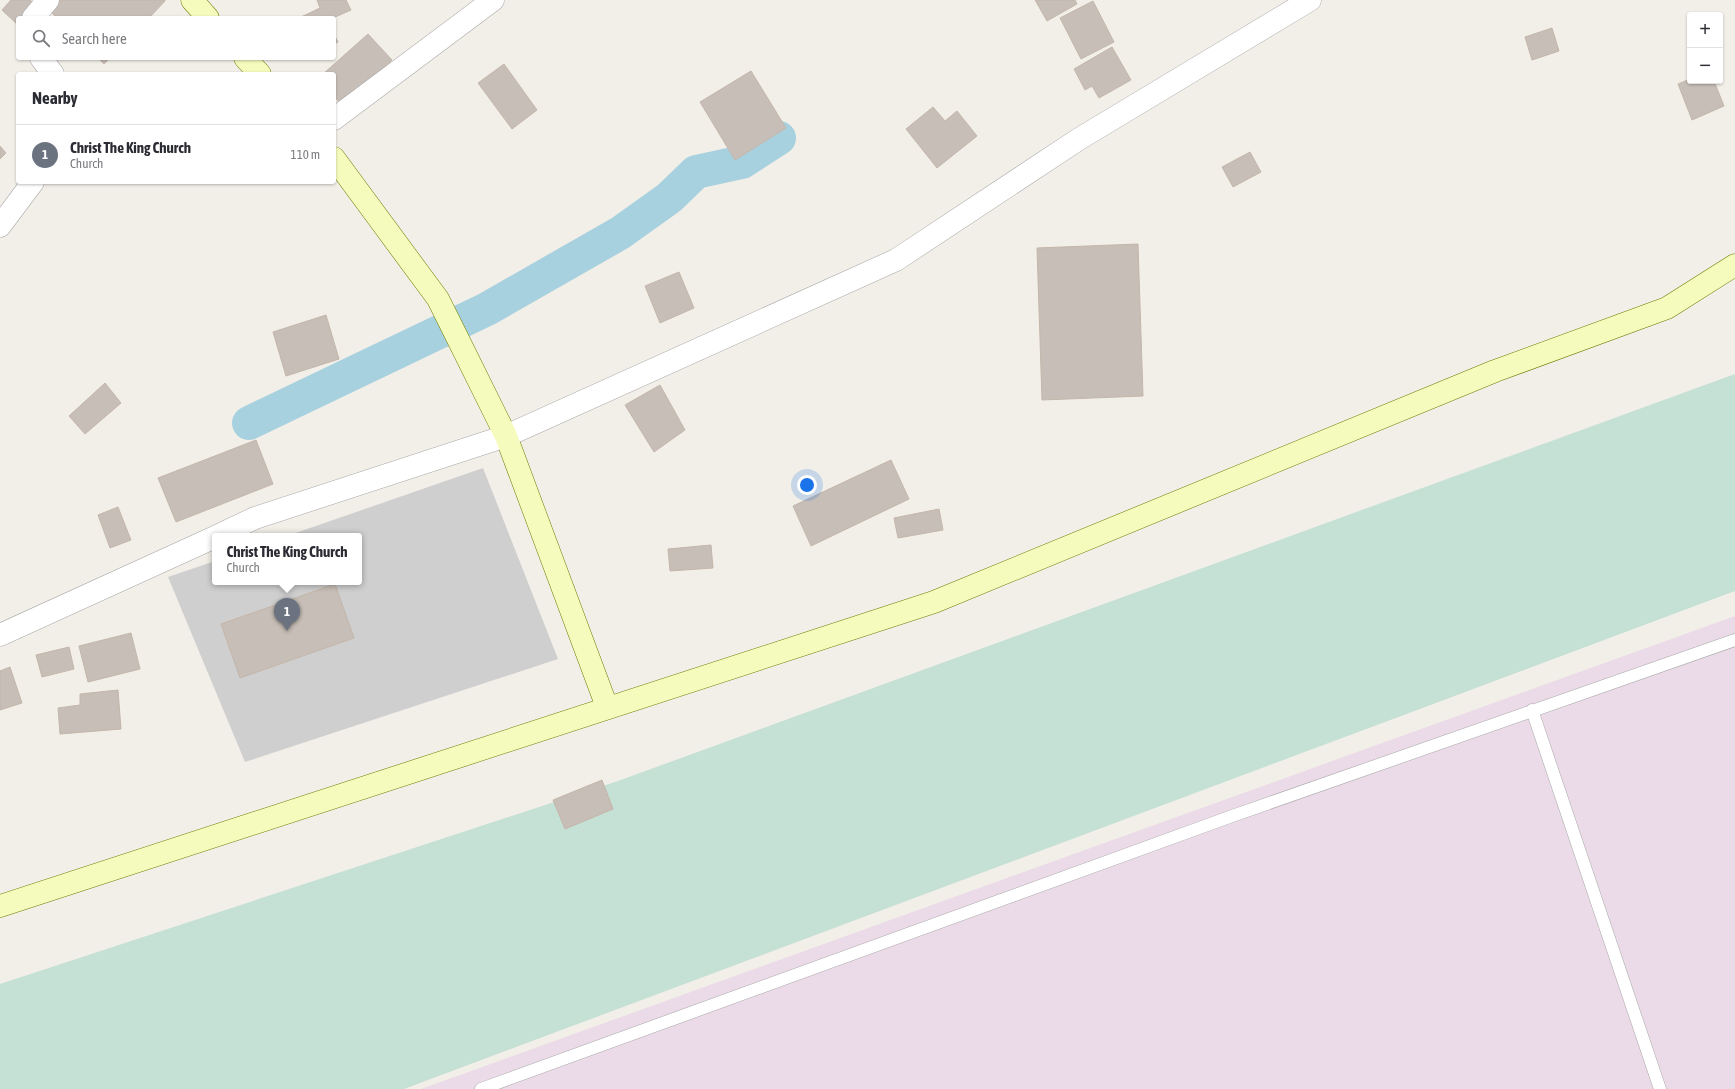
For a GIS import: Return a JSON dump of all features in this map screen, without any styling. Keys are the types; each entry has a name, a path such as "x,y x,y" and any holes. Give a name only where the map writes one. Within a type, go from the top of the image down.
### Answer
{"main road":[{"path":"192,0 206,16"},
{"path":"247,60 258,72"},
{"path":"336,161 438,299 455,333 506,436 607,707"},
{"path":"0,906 607,707 934,602 1495,371 1667,308 1735,265"}],"street":[{"path":"35,16 48,0"},
{"path":"336,118 493,0"},
{"path":"222,533 255,518 506,436 896,260 1079,139 1310,0"},
{"path":"43,60 52,72"},
{"path":"0,226 32,184"},
{"path":"0,635 212,538"}],"lane":[{"path":"481,1089 1235,815 1735,640"},
{"path":"1532,710 1660,1089"}],"shaded area":[{"path":"483,468 558,659 245,762 168,577 212,562 212,585 362,585 362,533 296,533"},
{"path":"1735,616 1735,1089 421,1089"}],"green space":[{"path":"1735,374 1735,591 404,1089 0,1089 0,984 618,781"}],"building":[{"path":"11,0 30,0 38,7 31,16 16,16 16,23 2,10"},
{"path":"58,0 165,0 151,16 55,16 49,10"},
{"path":"317,0 346,0 351,10 336,17 303,16 320,8"},
{"path":"1035,0 1075,0 1077,4 1047,21"},
{"path":"1093,1 1114,42 1081,59 1060,18"},
{"path":"1552,28 1559,51 1532,60 1525,37"},
{"path":"368,34 392,60 342,105 336,98 336,72 325,72"},
{"path":"1112,47 1131,80 1099,98 1092,86 1085,90 1074,69"},
{"path":"100,60 108,60 104,64"},
{"path":"504,64 537,110 512,129 478,83"},
{"path":"751,71 786,128 735,160 700,102"},
{"path":"1687,80 1687,84 1715,84 1724,106 1692,120 1678,84"},
{"path":"933,107 945,121 957,111 977,136 937,168 906,129"},
{"path":"0,146 6,153 0,159"},
{"path":"1250,152 1261,172 1233,187 1222,167"},
{"path":"1138,244 1143,396 1042,400 1037,248"},
{"path":"679,272 694,308 660,323 645,286"},
{"path":"326,315 339,359 286,376 273,332"},
{"path":"105,383 121,403 85,434 69,416"},
{"path":"660,385 685,430 654,452 625,405"},
{"path":"256,440 273,484 176,522 158,478"},
{"path":"891,460 909,499 811,546 793,506"},
{"path":"118,507 131,540 110,548 98,515"},
{"path":"939,509 943,530 898,538 894,518"},
{"path":"711,545 713,568 670,571 668,549"},
{"path":"335,585 354,638 240,678 221,624"},
{"path":"131,633 140,669 88,682 79,646"},
{"path":"69,647 74,669 42,677 36,655"},
{"path":"10,667 22,703 0,710 0,671"},
{"path":"118,690 121,729 60,734 58,708 80,705 80,694"},
{"path":"602,780 613,809 565,829 553,800"}],"waterway":[{"path":"249,423 487,309 620,233 669,198 696,172 742,162 779,138"}],"place":[{"name":"Christ The King Church","path":"287,631"}]}
